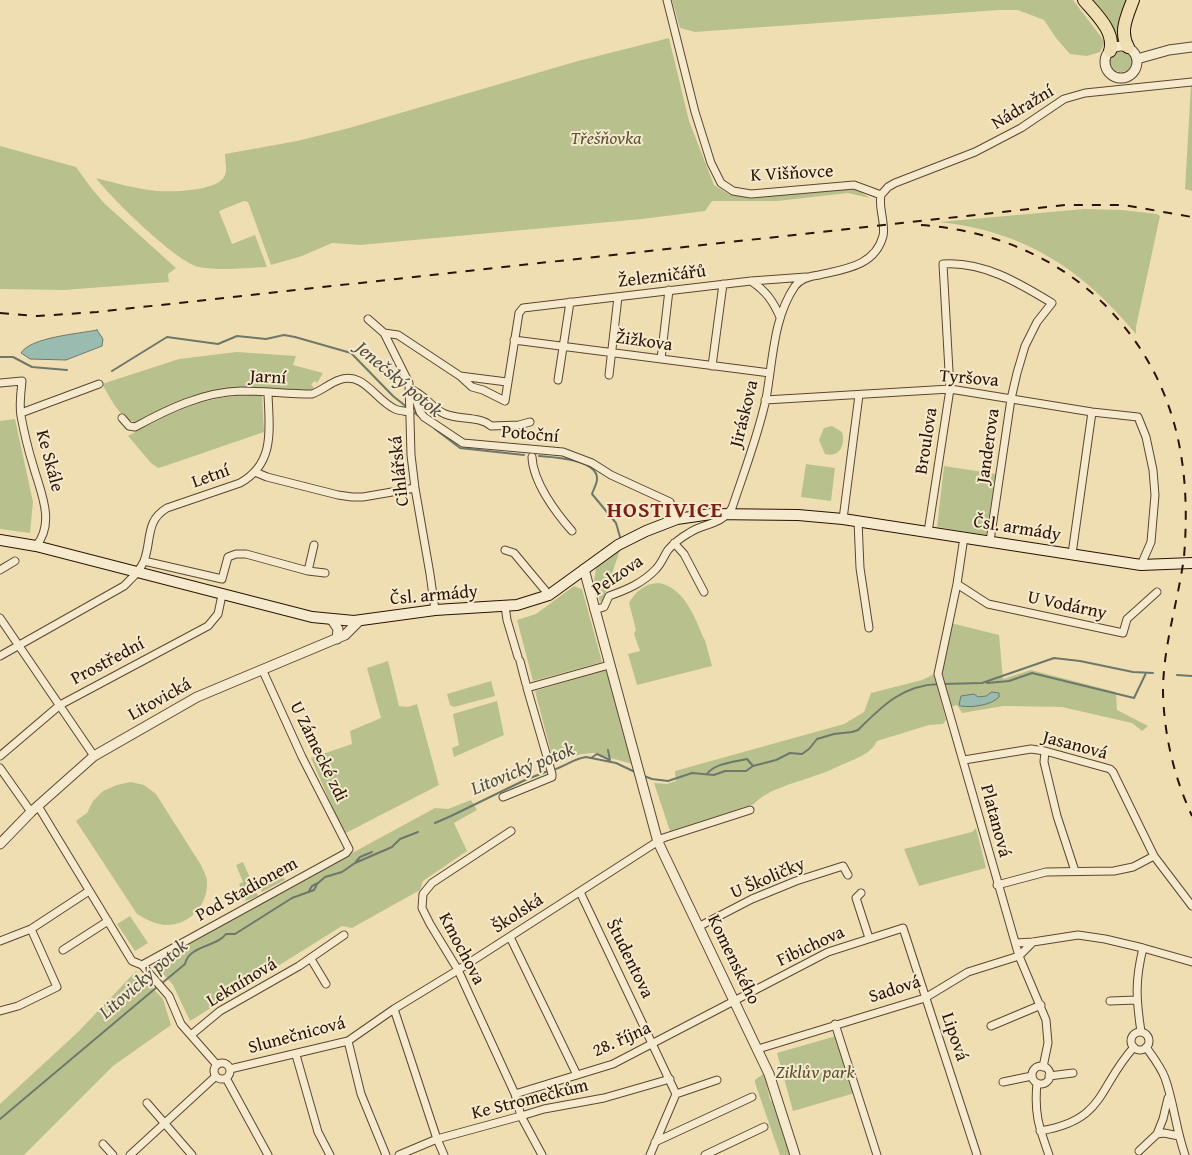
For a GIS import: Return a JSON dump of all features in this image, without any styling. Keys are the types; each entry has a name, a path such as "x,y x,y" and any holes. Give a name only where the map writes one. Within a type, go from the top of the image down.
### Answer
{"highway":[{"path":"1084,0 1110,34 1112,42 1110,51"},
{"path":"1128,48 1123,35 1124,25 1133,0"}],"main road":[{"name":"Čsl. armády","path":"0,540 36,546 312,617 359,621 435,610 527,603 548,595 609,551 633,537 677,519 699,515 798,515 843,519 1142,565 1192,563"}],"street":[{"name":"K Višňovce","path":"667,0 695,112 715,173 721,183 733,191 751,194 854,186 880,195"},
{"path":"1118,46 1128,48 1132,50 1137,59 1136,68 1130,76 1120,78 1108,70 1106,59 1110,51 1118,46"},
{"path":"1137,59 1169,50 1192,47"},
{"name":"Nádražní","path":"880,195 894,183 953,162 1021,128 1064,99 1085,93 1192,82"},
{"path":"807,277 855,266 872,256 880,244 883,234 880,195"},
{"name":"Broulova","path":"928,532 950,389 943,264 958,263 1004,276 1052,303"},
{"name":"Železničářů","path":"514,340 521,309 669,290 791,277 807,277"},
{"name":"Jiráskova","path":"727,514 732,508 750,456 765,400 784,303 797,283 807,277"},
{"path":"752,281 768,295 780,317"},
{"path":"712,366 723,284"},
{"path":"661,359 669,290"},
{"path":"609,375 618,297"},
{"path":"558,380 570,302"},
{"name":"Janderova","path":"990,541 1011,399 1025,346 1038,322 1052,303"},
{"path":"368,320 384,333 398,335 460,376 472,388 483,390 505,401 514,340"},
{"name":"Cihlářská","path":"384,333 409,383 411,456 435,610"},
{"name":"Žižkova","path":"514,340 770,373"},
{"path":"460,376 507,385"},
{"name":"Jarní","path":"122,418 129,426 135,427 181,404 210,395 241,391 312,394 321,391 338,380 351,378 361,381 394,408 410,409"},
{"name":"Ke Skále","path":"0,382 22,381 21,414 33,466 45,504 44,529 41,540 36,546"},
{"path":"21,414 99,384"},
{"name":"Tyršova","path":"765,400 950,389 1092,412 1138,417 1148,445 1155,495 1151,542 1142,565"},
{"path":"410,392 417,391 444,414 486,422 490,426 519,425 530,422"},
{"name":"Potoční","path":"410,392 415,397 420,412 424,417 463,443 563,452 592,463 611,475 670,502 677,519"},
{"name":"Letní","path":"0,656 124,586 137,573 144,561 154,519 159,512 240,483 255,472 265,457 268,444 268,393"},
{"path":"843,519 859,395"},
{"path":"1072,554 1092,412"},
{"path":"532,457 532,467 543,489 554,508 572,531"},
{"path":"255,472 267,477 352,497 363,497 415,488"},
{"name":"Pelzova","path":"594,610 604,607 609,596 634,586 655,570 674,543 692,531 714,524 727,514"},
{"path":"858,521 860,568 869,628"},
{"path":"957,584 964,537"},
{"path":"674,543 684,554 704,592"},
{"path":"308,571 314,545"},
{"path":"505,550 514,553 548,595"},
{"path":"144,561 222,580 228,557 236,554 246,554 308,571 324,573"},
{"path":"0,570 15,561"},
{"name":"Komenského","path":"584,570 658,842 776,1090 795,1155"},
{"name":"U Vodárny","path":"957,584 988,604 1123,633 1127,619 1158,592"},
{"name":"Platanová","path":"957,584 938,668 939,678 964,760 997,885 1019,956 1041,1005 1048,1032 1047,1055 1043,1067"},
{"name":"Prostřední","path":"0,756 60,705 208,626 218,614 222,595"},
{"path":"505,606 507,620 526,684"},
{"path":"0,618 94,756"},
{"path":"332,620 338,628 337,639"},
{"name":"Litovická","path":"0,844 35,809 94,756 197,697 345,635 359,621"},
{"path":"503,797 550,778 551,770 527,688 609,664"},
{"name":"U Zámecké zdi","path":"262,669 349,849"},
{"name":"Jasanová","path":"964,760 1026,750 1045,751 1111,770 1154,856 1192,906"},
{"path":"1045,751 1044,762 1057,816 1075,871"},
{"path":"0,768 35,809 90,891 132,961 142,964 165,991 178,1018 217,1065 214,1071 216,1076 222,1079 226,1078 268,1155"},
{"name":"Školská","path":"394,1009 666,837 750,810"},
{"name":"Kmochova","path":"511,831 432,882 422,894 422,908 458,970 515,1094 521,1116 542,1155"},
{"name":"Pod Stadionem","path":"142,964 346,853 349,849"},
{"path":"997,885 1046,872 1103,872 1126,869 1154,856"},
{"name":"U Školičky","path":"698,927 752,899 796,881 843,866 848,875"},
{"path":"0,941 31,929 90,891"},
{"name":"Študentova","path":"580,892 676,1094"},
{"path":"861,893 856,898 869,938"},
{"path":"63,950 108,921"},
{"name":"Fibichova","path":"735,1001 828,952 902,928"},
{"name":"Lipová","path":"902,928 977,1155"},
{"path":"0,1011 18,1006 57,988 31,929"},
{"name":"Leknínová","path":"191,1035 220,1011 311,959 344,935"},
{"path":"1016,943 1078,935 1143,948 1192,962"},
{"path":"510,937 577,1075"},
{"name":"Sadová","path":"758,1049 925,998 968,972 1019,956 1033,942"},
{"path":"1141,1032 1136,1000 1137,980 1143,948"},
{"path":"311,959 326,984"},
{"path":"1110,1001 1136,1000"},
{"name":"28. října","path":"515,1094 614,1064 735,1001"},
{"path":"992,1026 1041,1005"},
{"path":"394,1009 436,1139 444,1155"},
{"name":"Slunečnicová","path":"230,1069 348,1042 394,1009"},
{"path":"835,1024 877,1155"},
{"path":"1141,1032 1146,1034 1149,1039 1146,1047 1139,1050 1134,1047 1132,1039 1135,1034 1141,1032"},
{"path":"348,1042 361,1094 386,1155"},
{"path":"1040,1131 1071,1123 1090,1111 1124,1058 1134,1047"},
{"path":"1146,1047 1165,1078 1185,1155"},
{"path":"296,1054 318,1132 330,1155"},
{"name":"Slunečnicová","path":"217,1065 224,1063 230,1069"},
{"path":"1032,1076 1035,1069 1043,1067 1048,1070 1049,1076 1045,1083 1037,1084"},
{"name":"Slunečnicová","path":"226,1078 230,1069"},
{"path":"1049,1076 1073,1073"},
{"path":"130,1155 216,1076"},
{"path":"1003,1082 1032,1076"},
{"path":"1032,1076 1037,1084 1035,1105 1040,1131 1049,1155"},
{"name":"Ke Stromečkům","path":"399,1155 436,1139 544,1109 604,1098 670,1079"},
{"path":"650,1155 676,1094 717,1080"},
{"path":"1139,1151 1157,1134 1169,1094"},
{"path":"655,1142 752,1097"},
{"path":"147,1103 192,1155"},
{"path":"705,1155 764,1127"},
{"path":"1157,1134 1164,1133 1179,1136"},
{"path":"103,1144 113,1155"}],"green space":[{"path":"672,0 1073,0 1105,42 1100,52 1087,56 1070,54 1044,20 1018,10 695,32 680,28"},
{"path":"1092,0 1127,0 1120,42 1116,42"},
{"name":"Třešňovka","path":"669,38 689,121 714,185 730,195 751,197 854,188 870,198 848,193 777,201 712,201 705,211 642,219 360,245 332,243 302,256 271,265 248,202 244,201 219,211 232,244 255,235 267,267 216,269 199,267 189,263 160,242 96,178 157,191 183,191 203,188 219,182 224,177 226,169 225,154 297,141 349,128 578,61"},
{"path":"1121,50 1129,53 1132,61 1129,69 1121,72 1113,69 1110,61 1113,53"},
{"path":"1192,85 1192,191 1185,189"},
{"path":"0,146 76,167 105,204 176,268 168,274 169,282 64,290 0,289"},
{"path":"1084,209 1122,210 1157,214 1160,216 1136,334 1094,290 1072,272 1049,257 1024,244 998,234 939,222"},
{"path":"237,352 296,356 293,365 323,373 317,383 315,381 311,384 314,388 312,391 195,396 168,406 139,422 127,419 117,409 102,384 179,359"},
{"path":"262,395 264,432 168,465 158,468 151,463 128,436 161,418 192,405 224,397"},
{"path":"15,419 33,502 30,533 0,529 0,421"},
{"path":"832,426 842,432 843,441 841,449 835,454 830,455 825,454 819,440 824,428"},
{"path":"806,464 835,468 831,501 801,497"},
{"path":"944,466 996,474 986,535 937,527"},
{"path":"620,550 603,600 600,602 594,581 596,568"},
{"path":"654,583 659,583 676,591 688,605 705,640 712,666 637,685 628,654 640,651 634,634 636,630 629,603 641,589"},
{"path":"574,586 582,589 602,662 533,681 517,620 536,614"},
{"path":"951,623 999,635 1003,679 1031,670 1116,692 1117,710 1148,726 1142,731 1132,723 1062,707 1003,706 962,713 957,705 951,707 942,671"},
{"path":"388,661 399,706 408,707 417,704 439,785 344,834 311,758 352,744 350,731 381,718 367,668"},
{"path":"606,670 632,764 593,753 581,754 554,764 535,691"},
{"path":"934,674 946,720 943,724 929,725 877,741 872,749 859,757 775,790 754,804 670,831 654,783 667,784 676,781 675,771 844,724 864,712 871,693 922,680"},
{"path":"491,681 495,696 454,707 450,705 447,694"},
{"path":"497,701 504,735 454,757 452,748 459,745 453,714"},
{"path":"131,782 144,785 156,794 206,876 207,889 201,905 190,918 182,922 165,925 150,921 137,914 76,821 87,813 93,801 103,791"},
{"path":"471,800 477,810 454,823 467,851 423,881 420,890 352,928 342,926 190,1021 173,985 155,965 157,959 435,808 448,809"},
{"path":"976,828 986,868 919,886 904,849 972,832"},
{"path":"243,862 258,896 246,901 239,884 243,882 236,865"},
{"path":"280,871 285,880 262,892 257,882"},
{"path":"130,916 148,943 135,951 117,924"},
{"path":"136,971 163,999 171,1025 113,1066 24,1155 0,1155 0,1104 79,1031"},
{"name":"Ziklův park","path":"836,1036 855,1093 793,1111 777,1053"},
{"path":"764,1073 770,1100 778,1108 792,1155 780,1155 755,1083 755,1080"}],"water":[{"path":"97,330 103,339 102,346 66,360 30,359 21,353 34,343"},
{"path":"992,692 999,693 999,697 987,704 965,707 959,705 961,696 974,694 978,697 986,696"}],"waterway":[{"name":"Jenečský potok","path":"112,371 167,337 218,344 237,336 266,339 284,335 351,353 393,396 408,408"},
{"name":"Jenečský potok","path":"0,357 13,357 32,367 67,370"},
{"name":"Jenečský potok","path":"411,410 420,417"},
{"name":"Jenečský potok","path":"435,429 460,448 524,455"},
{"name":"Jenečský potok","path":"539,456 573,460 590,467 595,472 597,479 592,494 616,523 620,537"},
{"name":"Litovický potok","path":"944,684 982,683 1054,658 1080,661 1133,672 1153,673"},
{"path":"987,683 1009,681 1032,673 1134,698 1146,673"},
{"name":"Litovický potok","path":"1177,675 1192,676"},
{"name":"Litovický potok","path":"644,776 668,781 692,773 714,775 725,771 746,771 753,766 776,760 790,753 802,754 817,739 858,730 876,712 904,692 926,685 939,684"},
{"name":"Jenečský potok","path":"608,750 610,760"},
{"path":"591,758 597,754 608,759 610,762"},
{"name":"Litovický potok","path":"553,770 586,757 616,763 635,772"},
{"path":"707,774 710,770 720,765 747,759 753,766"},
{"name":"Litovický potok","path":"435,823 548,771"},
{"name":"Litovický potok","path":"161,984 185,964 192,953 197,950 216,942 226,934 235,934 292,898 314,890 317,884 325,877 342,872 355,863 392,847 400,839 418,832"},
{"name":"Litovický potok","path":"355,863 360,857 372,852"},
{"name":"Litovický potok","path":"309,891 312,886 318,883"},
{"name":"Litovický potok","path":"0,1119 157,987"}],"railway":[{"path":"0,313 37,316 97,312 1065,205 1124,205 1192,217"},
{"path":"921,225 947,228 996,239 1020,248 1064,272 1104,304 1128,331 1147,360 1162,389 1173,420 1181,453 1185,486 1186,521 1184,557 1165,658 1163,692 1165,724 1175,771 1192,816"}],"district":[{"name":"HOSTIVICE","path":"665,511"}]}
